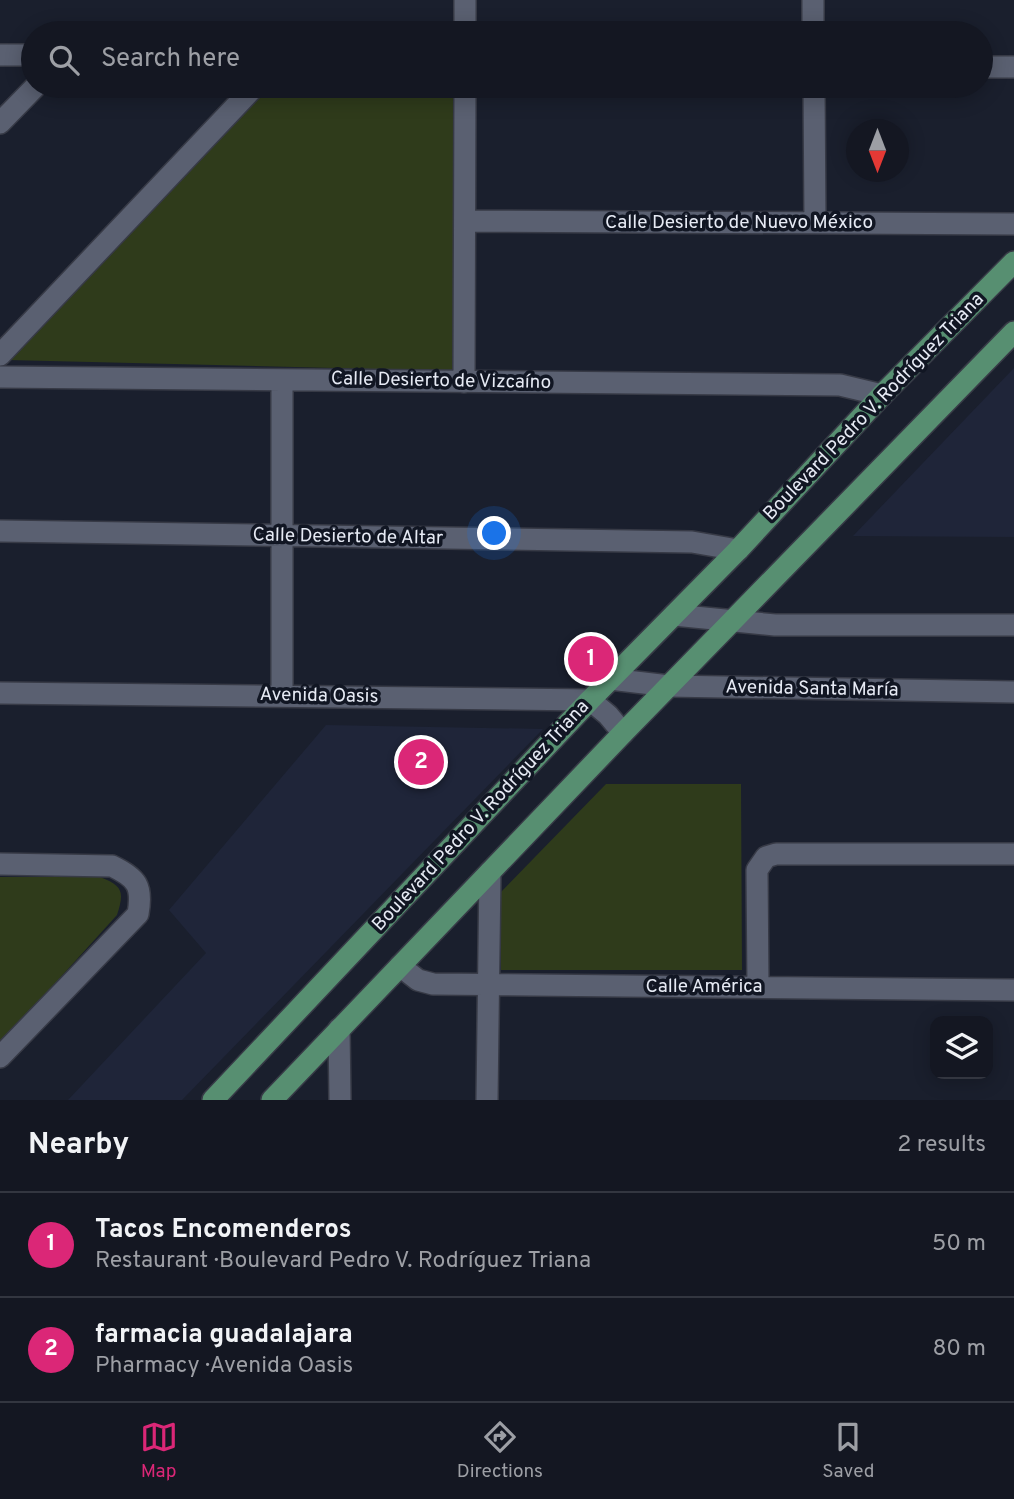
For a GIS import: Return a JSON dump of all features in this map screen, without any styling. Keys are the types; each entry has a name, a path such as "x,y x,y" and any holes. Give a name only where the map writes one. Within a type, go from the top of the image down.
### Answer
{"main road":[{"name":"Boulevard Pedro V. Rodríguez Triana","path":"219,1096 590,700 738,550 882,395 1014,262"},
{"path":"272,1100 623,733 1014,332"}],"street":[{"path":"465,21 466,0"},
{"path":"813,0 813,21"},
{"path":"0,55 21,55"},
{"path":"993,66 1014,67"},
{"path":"0,123 24,98"},
{"path":"0,355 244,98"},
{"path":"464,382 465,98"},
{"path":"814,98 815,223"},
{"name":"Calle Desierto de Nuevo México","path":"465,221 1014,224"},
{"name":"Calle Desierto de Vizcaíno","path":"0,377 840,385 882,395"},
{"path":"282,380 282,695"},
{"name":"Calle Desierto de Altar","path":"0,531 692,542 738,550"},
{"path":"674,615 775,625 1014,625"},
{"name":"Avenida Santa María","path":"610,680 669,687 1014,692"},
{"name":"Avenida Oasis","path":"0,693 590,700"},
{"path":"590,700 608,715 623,733"},
{"path":"758,987 757,870 766,857 776,854 1014,854"},
{"path":"0,864 112,866 127,873 137,884 141,898 138,914 0,1057"},
{"path":"487,1100 490,872"},
{"name":"Calle América","path":"400,966 418,980 433,984 1014,990"},
{"path":"339,1029 340,1100"}],"shaded area":[{"path":"1014,368 1014,537 853,536"},
{"path":"326,725 543,729 182,1100 68,1100 206,953 169,910"}],"green space":[{"path":"259,98 454,98 455,371 8,360"},
{"path":"606,784 741,784 742,970 501,970 500,893"},
{"path":"0,877 100,877 118,887 121,901 117,915 0,1044"}],"place":[{"name":"Tacos Encomenderos","path":"591,659"},
{"name":"farmacia guadalajara","path":"421,762"}]}
